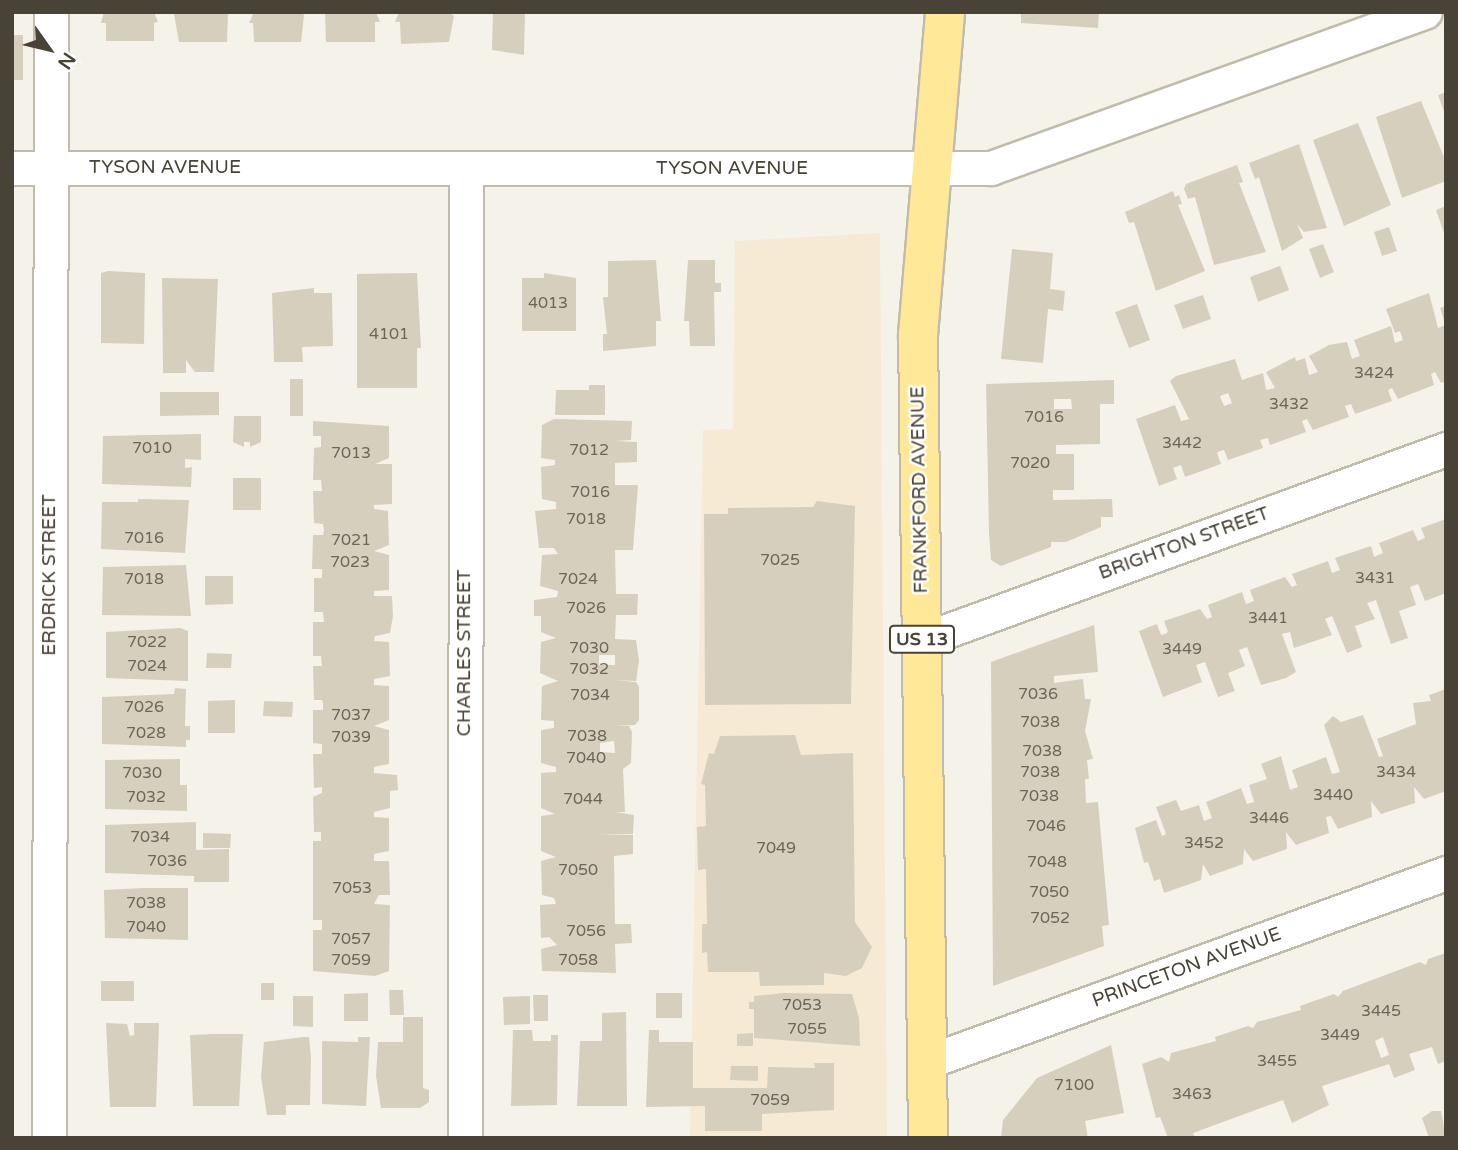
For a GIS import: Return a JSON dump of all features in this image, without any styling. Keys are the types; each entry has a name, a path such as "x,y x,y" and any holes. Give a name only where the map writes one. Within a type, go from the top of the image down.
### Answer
{"main road":[{"name":"FRANKFORD AVENUE","path":"928,1138 918,335 945,12"}],"street":[{"name":"ERDRICK STREET","path":"49,1138 51,12"},
{"name":"TYSON AVENUE","path":"12,168 991,168 1028,158 1425,12"},
{"name":"CHARLES STREET","path":"465,1138 466,168"},
{"name":"BRIGHTON STREET","path":"922,640 1446,449"},
{"name":"PRINCETON AVENUE","path":"927,1062 1446,873"}],"shaded area":[{"path":"880,233 887,1138 690,1138 703,430 733,429 735,241"}],"building":[{"path":"104,12 154,12 158,22 154,23 154,41 106,41 106,23 101,23"},
{"path":"228,12 227,42 179,42 174,14"},
{"path":"254,12 300,12 304,15 301,42 254,42 253,23 249,23"},
{"path":"325,12 376,12 380,22 375,22 375,42 326,42"},
{"path":"399,12 449,12 454,16 449,42 401,44 400,22 395,22"},
{"path":"493,12 525,12 524,55 492,50"},
{"path":"1021,12 1099,12 1098,28 1021,23"},
{"path":"12,35 23,35 23,80 12,80"},
{"path":"1446,92 1446,110 1444,111 1438,95"},
{"path":"1421,101 1446,162 1446,181 1402,198 1376,117"},
{"path":"1358,123 1391,205 1344,226 1313,140"},
{"path":"1299,144 1327,228 1304,232 1297,224 1303,238 1282,251 1259,177 1255,179 1249,163"},
{"path":"1237,165 1243,182 1239,183 1266,252 1214,265 1195,197 1188,199 1184,189 1186,184"},
{"path":"1173,191 1175,197 1179,195 1182,204 1178,205 1205,271 1156,291 1134,222 1129,223 1125,212"},
{"path":"1446,206 1446,236 1445,236 1436,210"},
{"path":"1389,227 1397,251 1382,256 1374,232"},
{"path":"1323,244 1334,272 1320,278 1309,249"},
{"path":"1012,249 1053,253 1050,289 1065,291 1063,311 1048,309 1043,363 1001,359"},
{"path":"656,260 661,321 656,321 656,346 603,351 603,334 607,334 603,297 608,297 608,261"},
{"path":"688,260 715,260 715,283 721,283 721,292 714,292 715,346 690,346 689,321 684,321"},
{"path":"1280,266 1289,290 1258,302 1250,277"},
{"path":"101,273 145,273 144,344 101,343"},
{"path":"417,273 421,348 417,348 417,388 357,388 357,274"},
{"path":"544,273 576,278 576,331 522,331 522,278 544,278"},
{"path":"162,278 218,279 214,372 195,372 186,360 186,373 163,373"},
{"path":"314,288 314,293 332,293 333,346 302,347 303,362 274,362 272,293"},
{"path":"1429,293 1438,328 1446,325 1446,381 1441,383 1435,372 1431,374 1434,385 1398,399 1392,388 1388,390 1392,401 1355,414 1351,404 1345,406 1349,417 1313,430 1307,419 1302,421 1306,432 1270,445 1268,438 1260,440 1263,448 1228,460 1224,450 1220,451 1217,453 1221,464 1185,477 1181,465 1173,468 1177,479 1159,486 1136,419 1175,405 1181,421 1189,419 1170,381 1176,376 1235,359 1242,380 1263,373 1266,390 1275,388 1266,372 1295,357 1296,361 1305,358 1309,375 1318,372 1309,356 1329,345 1347,342 1352,359 1360,356 1354,340 1391,326 1395,343 1403,340 1400,331 1395,333 1386,309","holes":["1228,393 1232,403 1224,406 1220,396"]},
{"path":"1203,295 1211,319 1183,329 1174,305"},
{"path":"1137,304 1150,340 1129,348 1115,312"},
{"path":"1446,306 1446,323 1445,323 1440,308"},
{"path":"290,379 303,379 303,416 290,416"},
{"path":"1114,380 1114,404 1100,404 1100,444 1056,445 1056,454 1074,454 1074,490 1053,490 1053,500 1112,499 1113,517 1101,517 1101,527 1066,542 1051,542 1051,547 1001,566 991,560 986,384","holes":["1054,399 1071,399 1072,409 1054,409"]},
{"path":"589,385 605,385 605,415 555,415 556,390 589,390"},
{"path":"160,392 219,392 219,415 160,416"},
{"path":"234,416 261,416 261,442 250,447 250,442 244,442 244,447 233,442"},
{"path":"554,419 632,421 631,440 615,441 637,442 637,462 615,463 615,485 638,485 633,550 615,550 616,594 638,594 637,615 616,615 615,639 636,640 639,661 636,681 615,680 636,682 639,687 639,720 635,725 614,726 629,726 632,732 631,763 623,769 625,812 616,812 634,815 633,834 598,834 633,835 633,854 614,856 615,924 631,924 632,943 615,944 616,973 542,971 541,949 557,945 549,937 541,938 540,905 556,904 554,898 542,895 541,861 556,857 541,851 541,816 555,814 541,808 541,773 556,772 556,767 541,763 541,730 554,728 554,721 541,720 542,686 558,681 540,673 541,642 556,638 541,632 541,616 534,616 534,600 557,597 558,591 540,586 542,555 558,554 554,548 539,548 535,511 556,509 556,502 542,499 541,467 555,465 555,460 541,458 542,425","holes":["599,655 615,655 615,665 599,665","614,741 615,753 600,752 600,743"]},
{"path":"313,421 389,426 389,458 375,464 392,464 392,504 374,505 374,509 388,511 389,545 374,551 389,555 389,590 374,591 374,596 392,596 393,616 390,633 375,636 374,641 389,642 390,676 374,679 374,685 389,686 389,720 374,726 389,730 389,764 374,767 374,773 397,775 398,790 390,791 390,808 374,812 374,817 389,818 389,851 374,854 374,861 389,861 390,895 379,895 374,904 390,905 389,971 375,976 313,971 313,930 322,930 322,920 313,920 313,841 321,841 321,832 314,832 313,797 322,793 322,787 314,788 313,754 322,754 322,744 313,743 313,710 323,710 323,704 322,700 314,700 313,666 322,666 321,656 313,656 313,622 324,622 323,612 314,612 314,578 322,578 322,569 312,569 313,535 323,535 324,530 323,524 314,523 313,491 322,491 321,480 313,480 314,448 321,447 321,436 313,436"},
{"path":"201,434 201,460 185,459 185,468 192,467 191,487 102,484 103,436"},
{"path":"233,478 261,478 261,510 233,510"},
{"path":"138,499 189,500 185,553 101,549 102,502 138,502"},
{"path":"817,501 855,506 851,704 705,705 704,514 728,514 728,508 813,507"},
{"path":"1446,519 1446,593 1425,601 1418,584 1410,587 1416,605 1399,611 1408,638 1391,644 1376,600 1367,603 1375,619 1355,626 1362,647 1347,653 1332,616 1325,619 1332,635 1294,648 1290,632 1282,634 1296,672 1286,678 1261,685 1247,647 1239,650 1245,666 1228,673 1235,691 1218,697 1205,662 1196,665 1202,682 1163,697 1139,631 1157,624 1161,635 1165,634 1168,632 1164,621 1200,609 1207,619 1212,617 1208,605 1242,592 1246,604 1254,601 1250,590 1285,577 1292,587 1297,585 1292,574 1328,561 1332,573 1340,570 1335,558 1371,546 1374,557 1383,553 1379,543 1413,530 1418,541 1425,538 1421,528"},
{"path":"186,565 191,616 102,615 103,567"},
{"path":"205,576 233,576 233,604 205,605"},
{"path":"1094,625 1098,672 1054,676 1054,683 1083,679 1085,699 1091,699 1085,731 1093,759 1087,760 1089,779 1085,779 1086,803 1098,802 1109,925 1102,926 1104,946 993,986 991,662"},
{"path":"180,628 188,631 188,681 106,678 106,632"},
{"path":"207,653 232,654 231,668 206,668"},
{"path":"175,688 186,689 185,726 190,726 190,740 186,740 186,747 102,744 102,697 174,694"},
{"path":"1446,689 1446,791 1424,799 1414,787 1415,803 1381,814 1371,801 1372,817 1338,829 1331,816 1326,817 1329,833 1296,845 1286,832 1287,849 1253,861 1244,849 1243,864 1210,876 1203,864 1201,880 1164,893 1160,879 1154,881 1148,862 1144,863 1135,828 1156,820 1162,836 1166,834 1156,807 1176,800 1181,811 1199,805 1204,821 1212,818 1206,802 1241,788 1247,804 1254,802 1249,785 1267,779 1261,764 1281,756 1290,790 1298,787 1292,770 1326,757 1332,774 1340,772 1324,725 1333,716 1341,722 1363,715 1379,757 1383,756 1377,739 1416,724 1413,703 1431,701 1429,695"},
{"path":"235,700 235,733 208,733 208,701"},
{"path":"264,701 293,702 292,717 263,716"},
{"path":"795,735 801,755 853,753 855,922 872,947 862,968 846,976 824,973 824,985 760,986 759,972 708,972 707,952 702,953 702,924 707,924 706,869 698,870 697,827 706,826 705,785 701,784 709,753 714,754 720,736"},
{"path":"180,759 180,785 187,785 187,811 105,809 105,760"},
{"path":"196,822 196,850 229,849 229,882 194,882 194,876 105,873 105,825"},
{"path":"203,833 231,834 230,848 203,848"},
{"path":"188,888 188,940 105,938 104,890"},
{"path":"1446,953 1446,1061 1438,1064 1432,1047 1409,1054 1415,1070 1394,1078 1389,1064 1322,1086 1329,1105 1292,1123 1283,1100 1193,1133 1195,1138 1168,1138 1160,1117 1156,1118 1142,1064 1161,1057 1169,1062 1171,1053 1216,1041 1215,1037 1248,1026 1253,1028 1257,1022 1301,1010 1300,1006 1334,994 1338,997 1343,991 1420,962 1426,965 1428,959","holes":["1383,1037 1389,1055 1381,1058 1375,1041"]},
{"path":"101,981 134,981 134,1001 101,1001"},
{"path":"261,983 274,983 274,1000 261,1000"},
{"path":"389,990 403,990 404,1015 390,1015"},
{"path":"368,993 368,1021 344,1021 344,994"},
{"path":"656,993 682,993 682,1018 656,1018"},
{"path":"783,993 852,994 859,1018 860,1046 754,1038 754,1009 749,1009 749,1002 754,1002 754,996"},
{"path":"533,995 548,995 548,1021 534,1021"},
{"path":"293,996 313,996 313,1027 293,1026"},
{"path":"530,996 530,1024 504,1025 503,997"},
{"path":"626,1012 627,1106 577,1106 580,1041 602,1041 602,1013"},
{"path":"403,1017 423,1017 423,1088 429,1090 429,1102 420,1108 381,1108 376,1076 378,1042 403,1042"},
{"path":"106,1023 127,1024 130,1036 134,1035 134,1023 159,1023 156,1107 110,1107"},
{"path":"513,1030 532,1030 533,1041 551,1041 551,1035 558,1035 557,1105 511,1106"},
{"path":"649,1030 659,1030 659,1042 693,1042 693,1088 767,1088 768,1067 815,1068 814,1063 834,1063 834,1110 762,1114 762,1131 705,1131 705,1106 646,1107"},
{"path":"753,1033 753,1046 737,1046 737,1034"},
{"path":"243,1034 239,1106 193,1106 190,1035"},
{"path":"309,1037 310,1105 286,1105 286,1115 267,1115 261,1077 264,1042"},
{"path":"358,1037 370,1037 366,1106 322,1104 322,1041 358,1042"},
{"path":"1111,1045 1124,1113 1085,1121 1088,1138 1001,1138 1003,1120 1037,1078"},
{"path":"731,1066 758,1066 758,1081 730,1080"},
{"path":"1432,1111 1441,1111 1446,1138 1429,1138 1422,1118"}]}
